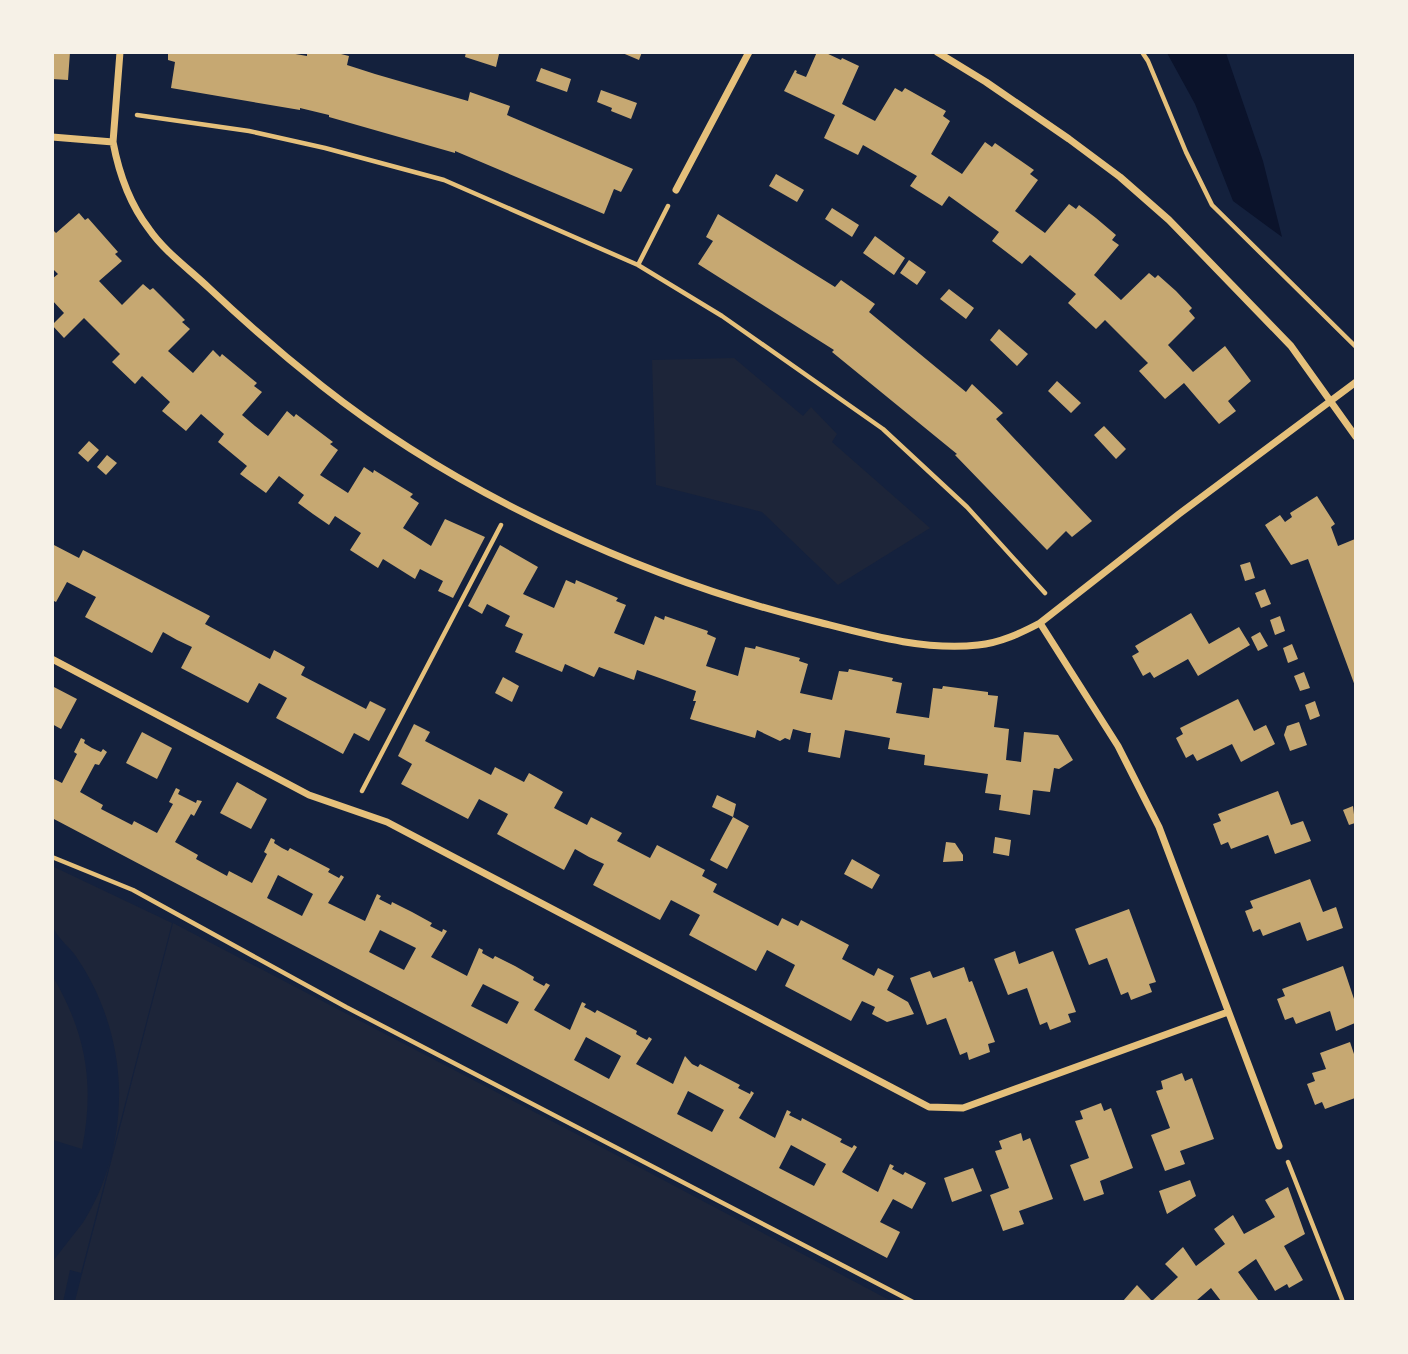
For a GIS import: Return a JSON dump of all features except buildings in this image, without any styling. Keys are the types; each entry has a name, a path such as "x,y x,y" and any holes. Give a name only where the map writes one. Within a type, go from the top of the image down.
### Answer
{"street":[{"path":"120,52 113,142 119,173 133,205 150,232 247,324 324,388 378,426 428,459 511,506 577,539 692,585 786,614 869,635 931,645 978,645 1015,636 1040,623 1179,514 1356,382"},
{"path":"676,190 749,52"},
{"path":"937,52 1069,139 1149,203 1230,281 1291,346 1356,437"},
{"path":"52,137 113,142"},
{"path":"1040,623 1118,746 1159,827 1279,1146"},
{"path":"52,659 309,795 387,822 929,1107 963,1108 1228,1012"}],"path":[{"path":"1142,52 1212,205 1356,347"},
{"path":"116,112 249,131 444,180 638,265 722,316 883,429 967,507 1047,595 1040,623"},
{"path":"638,265 676,190"},
{"path":"352,810 511,506"},
{"path":"52,857 133,890 346,1007 913,1301"},
{"path":"1279,1146 1284,1152 1343,1301"}],"shaded area":[{"path":"1167,53 1226,53 1263,161 1282,237 1233,201 1195,104"},
{"path":"734,358 803,416 811,407 837,434 832,442 930,528 838,585 762,512 656,485 652,360"},
{"path":"52,866 172,923 112,1154 119,1106 118,1072 112,1037 94,988 77,958 59,937 53,925"},
{"path":"173,923 588,1140 891,1301 75,1301"},
{"path":"52,975 73,1017 85,1059 88,1102 82,1149 53,1140"},
{"path":"110,1161 81,1273 70,1270 63,1302 53,1301 52,1264 92,1206"}]}
